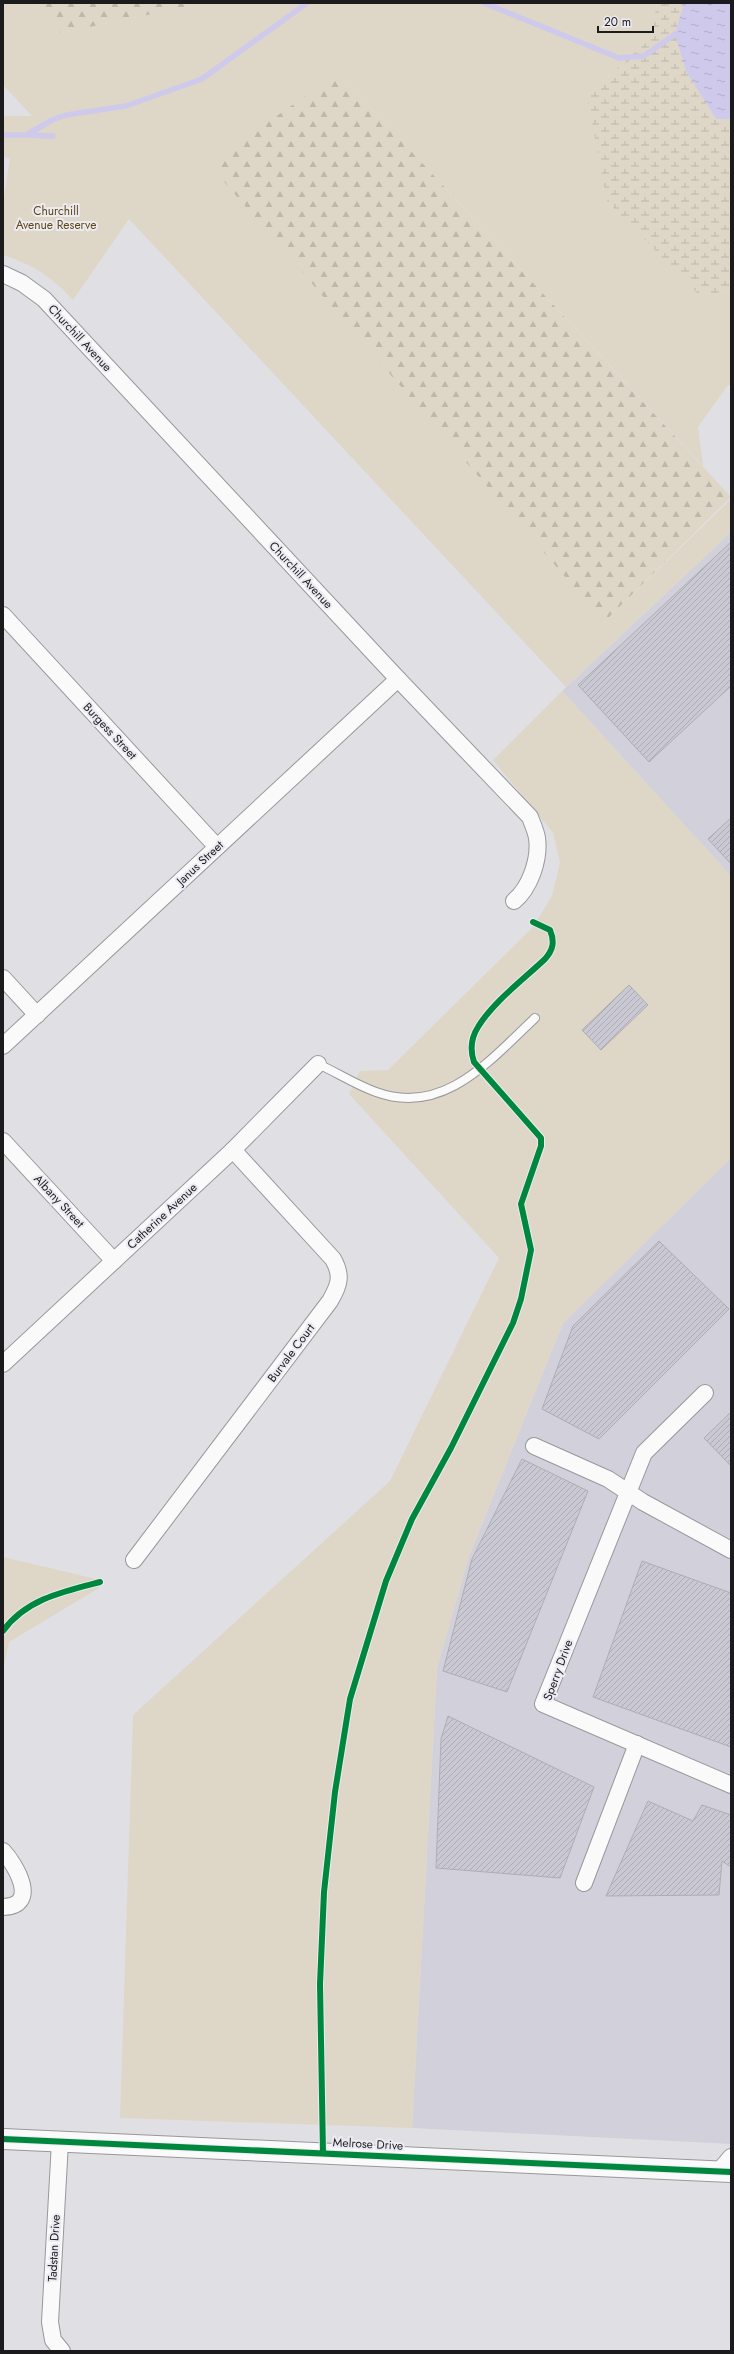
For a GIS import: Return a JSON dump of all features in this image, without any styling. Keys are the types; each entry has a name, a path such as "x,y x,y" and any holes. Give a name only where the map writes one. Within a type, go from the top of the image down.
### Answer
{"street":[{"name":"Churchill Avenue","path":"3,274 22,283 44,299 398,679 530,817 537,838 536,856 530,881 520,896 514,901"},
{"name":"Burgess Street","path":"3,615 217,847"},
{"name":"Janus Street","path":"3,1046 398,679"},
{"path":"3,978 37,1015"},
{"name":"Catherine Avenue","path":"3,1364 233,1150 318,1064"},
{"name":"Albany Street","path":"3,1141 114,1261"},
{"name":"Burvale Court","path":"134,1560 330,1301 340,1279 338,1269 333,1259 233,1150"},
{"name":"Sperry Drive","path":"705,1393 644,1454 627,1492 543,1704 731,1785"},
{"path":"534,1446 608,1479 627,1492 731,1550"},
{"path":"584,1883 637,1744"},
{"path":"3,1851 19,1874 24,1890 16,1903 10,1907 3,1907"},
{"name":"Melrose Drive","path":"3,2139 727,2167"},
{"name":"Tadstan Drive","path":"60,2142 50,2322 53,2340 62,2351"}],"lane":[{"path":"318,1064 377,1092 392,1096 427,1095 446,1090 465,1082 535,1018"}],"shaded area":[{"path":"731,532 731,876 562,691"},
{"path":"731,1158 731,2144 412,2128 437,1668 469,1556 563,1323"}],"green space":[{"name":"Churchill Avenue Reserve","path":"3,3 33,3 61,33 204,3 657,3 651,38 587,96 698,294 731,292 731,385 728,385 698,427 703,466 339,73 604,622 731,499 731,532 566,687 129,219 73,300 57,284 41,272 33,267 3,255 3,204 10,158 3,157 3,116 32,116 3,85"},
{"path":"33,3 204,3 61,33"},
{"path":"657,3 731,3 731,292 698,294 607,201 587,96 651,38"},
{"path":"339,73 731,497 604,622 208,163"},
{"path":"562,691 731,876 731,1158 563,1323 469,1556 437,1668 412,2128 120,2118 133,1715 390,1481 499,1258 349,1094 360,1071 388,1070 532,928 552,896 560,863 553,833 493,760"},
{"path":"3,1557 96,1579 99,1588 9,1642 3,1670"}],"water":[{"path":"684,3 731,3 731,119 716,119 686,71 675,34"}],"building":[{"path":"731,542 731,686 649,762 578,685"},
{"path":"731,818 731,864 708,839"},
{"path":"629,985 648,1005 601,1050 582,1030"},
{"path":"659,1241 729,1309 599,1439 542,1409 573,1326"},
{"path":"731,1412 731,1466 704,1438"},
{"path":"522,1459 588,1491 507,1692 443,1671 472,1559"},
{"path":"642,1561 731,1593 731,1747 593,1697"},
{"path":"448,1716 594,1787 560,1878 436,1868 441,1739"},
{"path":"648,1801 693,1821 702,1805 731,1815 731,1867 722,1861 719,1895 606,1896"}],"waterway":[{"path":"3,135 26,135 52,120 66,115 126,106 202,79 307,3"},
{"path":"484,3 619,58 644,56 675,34"},
{"path":"27,135 53,136"}],"cycle path":[{"path":"323,2153 320,1984 324,1892 335,1792 350,1699 386,1581 412,1519 451,1448 513,1323 521,1299 531,1250 521,1204 541,1146 541,1138 474,1062 472,1049 474,1035 484,1018 500,1000 545,959 550,952 553,942 550,930 533,922"},
{"path":"3,1631 12,1620 35,1604 60,1593 100,1582"},
{"path":"3,2139 731,2172"}]}
